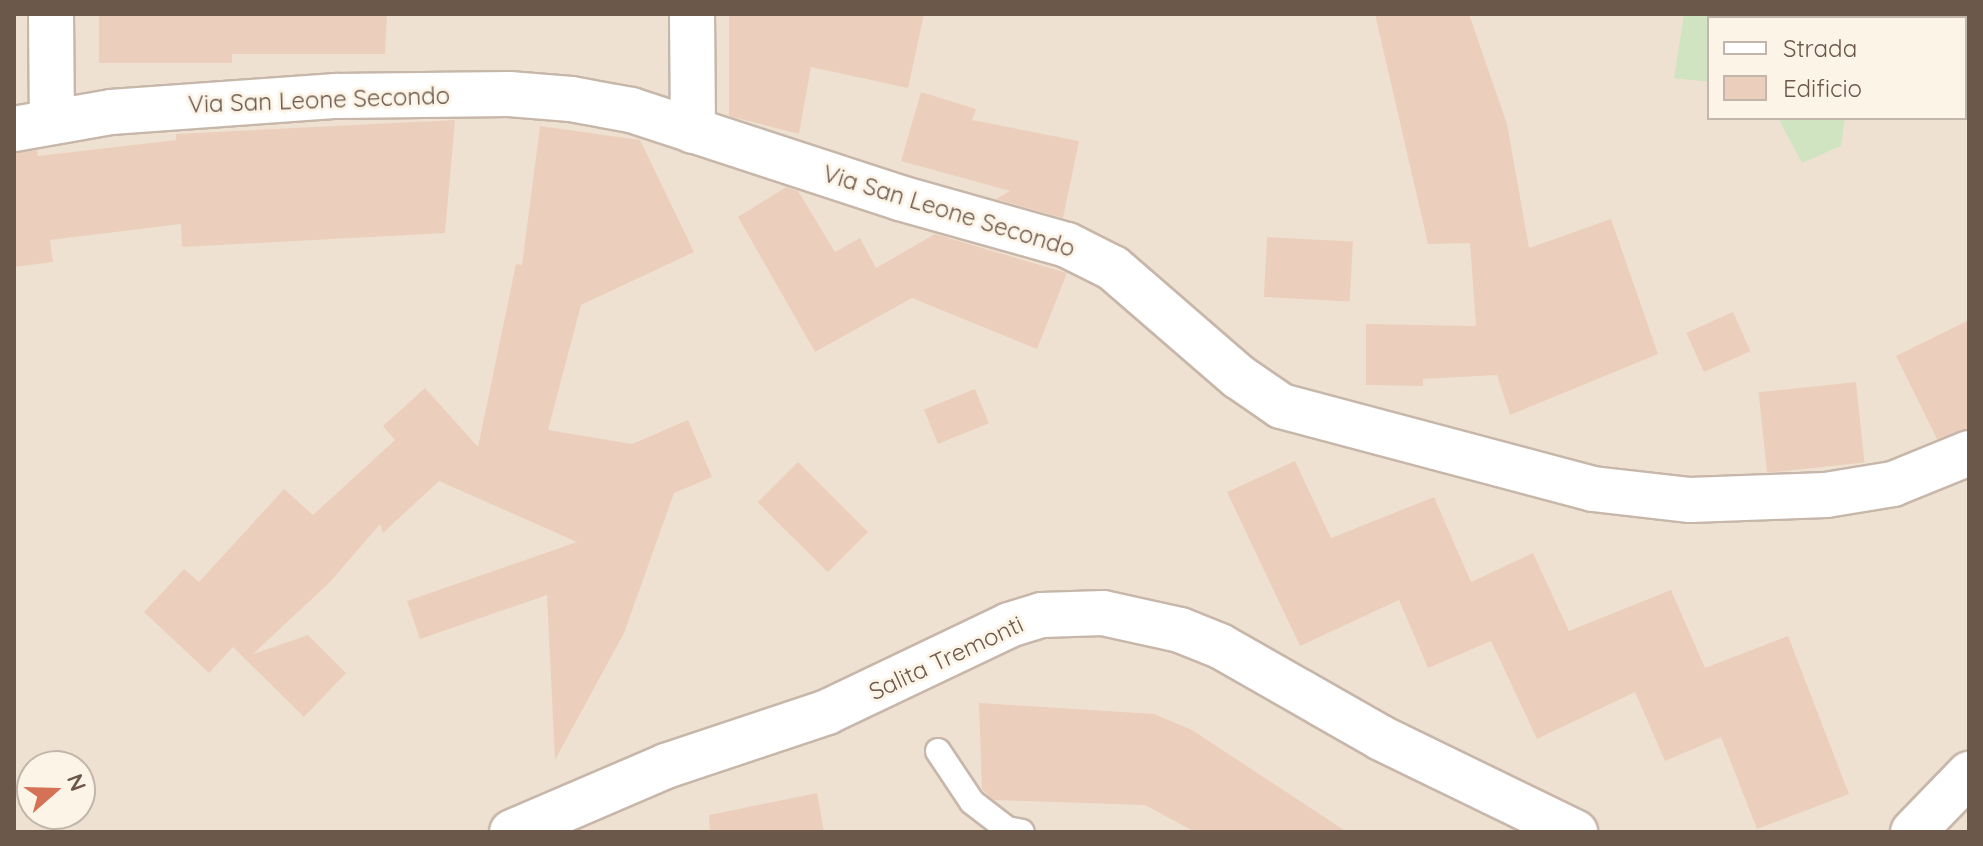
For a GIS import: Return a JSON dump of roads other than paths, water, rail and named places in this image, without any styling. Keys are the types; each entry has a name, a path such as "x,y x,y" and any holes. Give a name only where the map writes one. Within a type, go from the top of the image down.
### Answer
{"street":[{"path":"33,125 51,14"},
{"path":"692,14 693,131"},
{"name":"Via San Leone Secondo","path":"33,125 336,96 509,94 631,110 1092,255 1135,286 1260,394 1281,406 1593,489 1690,500 1826,495 1893,484 1969,453"},
{"name":"Salita Tremonti","path":"528,830 666,766 861,697 1009,625 1042,615 1103,613 1167,626 1220,646 1381,738 1575,832"},
{"path":"1913,832 1969,774"}],"lane":[{"path":"938,751 972,802 1007,829 1022,832"}]}
